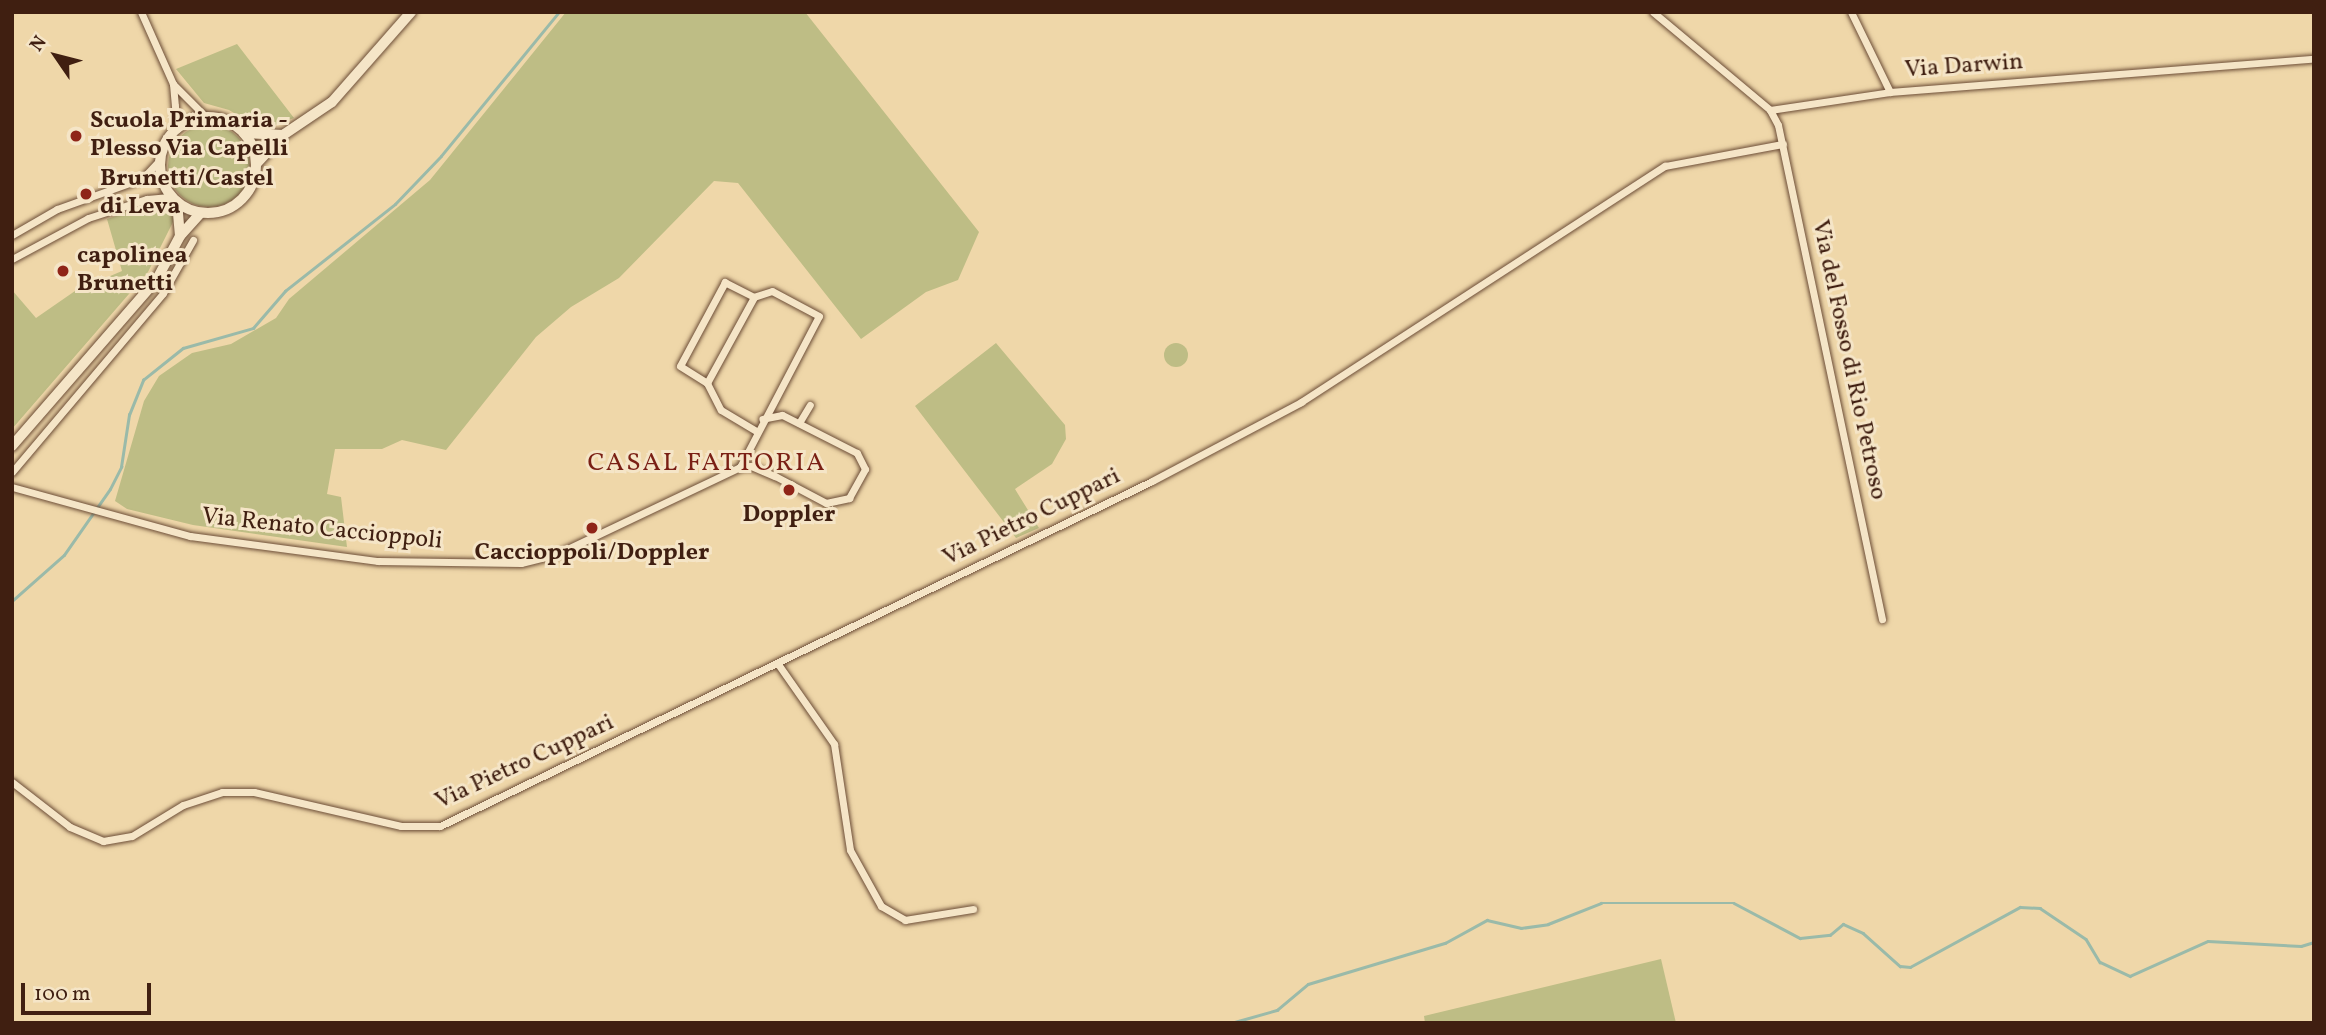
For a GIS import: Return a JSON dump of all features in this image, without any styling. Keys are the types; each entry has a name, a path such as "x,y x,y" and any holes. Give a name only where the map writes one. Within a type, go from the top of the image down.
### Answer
{"street":[{"path":"12,235 71,203 143,178 159,161 177,129 173,84 141,12"},
{"path":"12,446 157,279 180,236 201,213 235,205 251,187 256,164 283,135 332,102 411,12"},
{"path":"1653,12 1770,110"},
{"path":"1852,12 1890,92"},
{"name":"Via Darwin","path":"1770,110 1890,92 2314,59"},
{"path":"173,84 207,118"},
{"name":"Via del Fosso di Rio Petroso","path":"1770,110 1783,144 1881,619"},
{"path":"177,129 207,118 227,121 244,133 283,135"},
{"path":"244,133 256,164"},
{"name":"Via Pietro Cuppari","path":"12,782 70,827 103,841 129,837 183,806 222,792 254,792 401,826 440,826 1152,481 1301,402 1665,166 1783,144"},
{"path":"159,161 175,200 180,236"},
{"path":"12,259 88,218 147,199 175,200 201,213"},
{"path":"12,472 163,293 193,240"},
{"path":"754,297 725,282 680,366 708,383 719,408 756,431"},
{"path":"708,383 754,297 772,291 819,316 762,419 740,467 751,466 775,476 826,503 849,498 864,472 862,460 850,448 782,415 762,419"},
{"path":"799,423 810,405"},
{"name":"Via Renato Caccioppoli","path":"12,487 190,536 378,561 514,564 557,554 740,467"},
{"path":"778,664 834,744 849,850 881,906 905,920 973,909"}],"shaded area":[{"path":"566,12 805,12 979,232 958,280 926,292 861,339 738,183 714,181 619,278 571,307 536,337 446,450 402,440 382,449 335,449 327,494 341,497 347,547 193,525 127,509 115,501 144,401 159,376 192,353 231,344 276,318 289,299 430,180"},
{"path":"237,44 294,118 267,128 256,126 229,110 204,103 176,69"},
{"path":"209,125 225,128 238,137 247,150 250,166 247,182 238,195 225,204 209,207 193,204 180,195 171,182 168,166 171,150 180,137 193,128"},
{"path":"155,203 168,208 174,220 148,272 12,429 12,290 36,318 75,291 122,271 107,219"},
{"path":"996,343 1065,425 1066,439 1052,464 1015,489 1039,528 1016,538 915,406"},
{"path":"1176,343 1187,350 1188,355 1181,366 1176,367 1165,360 1164,355 1171,344"},
{"path":"1661,959 1676,1023 1425,1023 1424,1016"}],"waterway":[{"path":"12,601 64,555 110,489 121,467 129,415 143,380 183,348 253,328 285,291 395,204 441,156 559,12"},
{"path":"1231,1023 1277,1010 1308,984 1445,943 1487,920 1521,928 1548,924 1601,903 1734,903 1800,938 1830,935 1843,924 1863,933 1900,966 1910,967 2020,907 2040,908 2086,939 2100,962 2130,976 2208,941 2301,946 2314,942"}],"place":[{"name":"Scuola Primaria - Plesso Via Capelli","path":"76,136"},
{"name":"Brunetti/Castel di Leva","path":"86,194"},
{"name":"capolinea Brunetti","path":"63,271"},
{"name":"Doppler","path":"789,490"},
{"name":"Caccioppoli/Doppler","path":"592,528"}],"district":[{"name":"CASAL FATTORIA","path":"707,464"}]}
